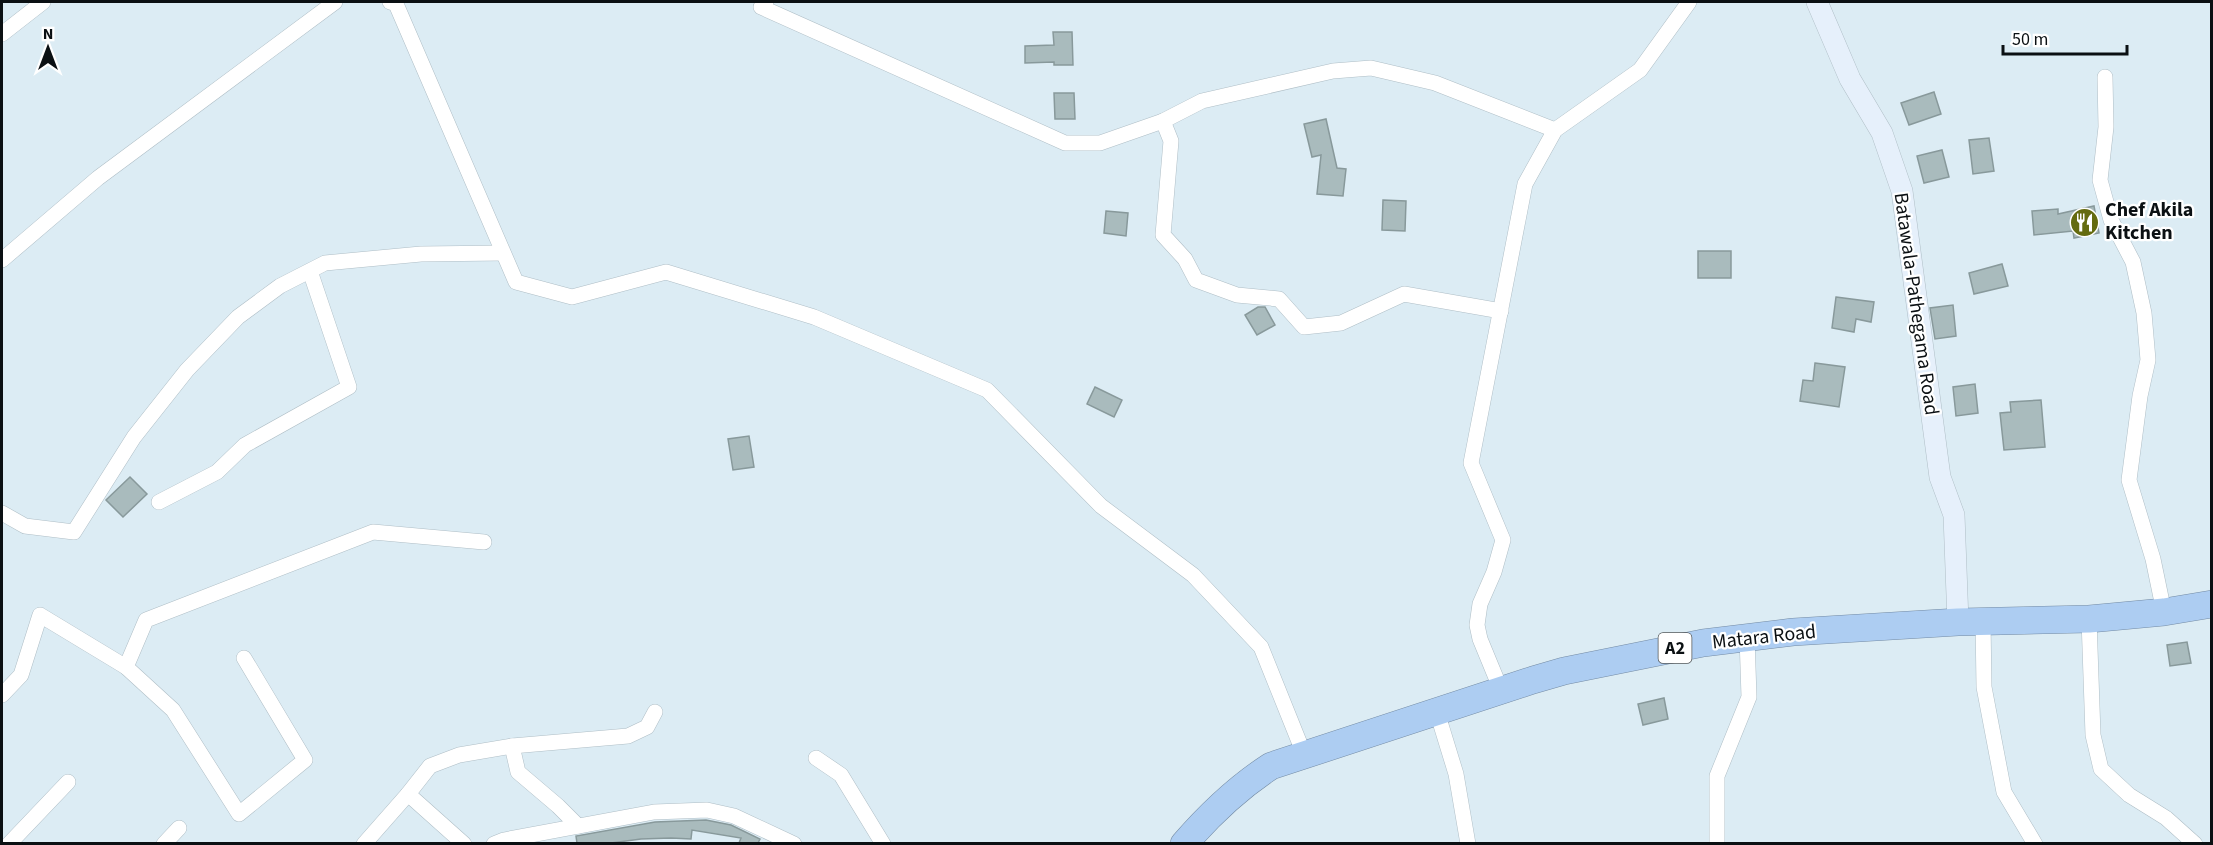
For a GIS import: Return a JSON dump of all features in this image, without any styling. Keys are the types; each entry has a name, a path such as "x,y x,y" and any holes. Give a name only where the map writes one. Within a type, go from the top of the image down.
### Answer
{"highway":[{"name":"Matara Road","path":"1184,843 1241,785 1270,766 1563,671 1702,643 1793,632 1971,622 2089,619 2164,612 2211,603"}],"main road":[{"name":"Batawala-Pathegama Road","path":"1817,2 1850,80 1882,133 1902,190 1940,477 1954,515 1971,622"}],"street":[{"path":"2,34 43,2"},
{"path":"2,260 98,178 336,2"},
{"path":"395,2 516,282 572,297 666,272 814,317 987,390 1101,506 1193,575 1261,647 1304,754"},
{"path":"766,2 761,7 1065,143 1100,143 1163,121 1202,101 1333,71 1371,68 1435,83 1555,130"},
{"path":"1501,690 1480,639 1477,625 1480,604 1499,557 1503,540 1471,463 1525,184 1555,130 1640,70 1689,2"},
{"path":"2105,77 2106,127 2100,180 2111,220 2133,262 2144,313 2148,360 2140,396 2128,480 2153,559 2164,612"},
{"path":"1163,121 1171,141 1163,235 1185,259 1196,280 1237,296 1279,299 1304,327 1341,323 1404,294 1502,311"},
{"path":"2,513 26,526 74,532 134,437 187,370 238,317 280,286 324,263 421,254 503,252"},
{"path":"159,502 218,472 245,445 349,387 310,271"},
{"path":"126,668 146,620 372,532 484,542"},
{"path":"2,695 21,675 40,615 126,668 173,710 239,814 305,759 244,658"},
{"path":"2089,619 2093,735 2101,769 2129,795 2166,818 2195,843"},
{"path":"1971,622 2004,792 2036,843"},
{"path":"1717,843 1717,776 1749,697 1747,637"},
{"path":"364,843 430,766 459,755 512,746 628,736 647,727 655,712"},
{"path":"1437,712 1456,774 1468,843"},
{"path":"512,746 518,772 578,826"},
{"path":"816,758 841,775 883,843"},
{"path":"9,843 68,782"},
{"path":"408,794 464,843"},
{"path":"494,843 654,812 707,810 734,816 794,843"},
{"path":"164,843 178,828"}],"building":[{"path":"1053,32 1072,32 1073,65 1054,65 1054,62 1025,63 1025,46 1054,45"},
{"path":"1934,92 1941,114 1909,125 1901,103"},
{"path":"1054,93 1074,93 1075,119 1055,119"},
{"path":"1326,119 1337,168 1346,169 1343,196 1317,194 1321,155 1312,157 1304,124"},
{"path":"1989,138 1994,171 1973,174 1969,140"},
{"path":"1942,150 1949,177 1924,183 1917,156"},
{"path":"1383,200 1406,201 1405,231 1382,230"},
{"path":"2094,206 2099,233 2074,238 2073,231 2034,235 2032,211 2058,209 2058,214"},
{"path":"1106,211 1128,213 1126,236 1104,233"},
{"path":"1698,251 1731,251 1731,278 1698,278"},
{"path":"2002,264 2008,286 1974,294 1969,273"},
{"path":"1836,297 1874,302 1871,322 1856,319 1854,332 1832,328"},
{"path":"1953,305 1956,336 1935,339 1930,308"},
{"path":"1258,307 1265,307 1275,325 1257,335 1245,315"},
{"path":"1815,363 1845,367 1839,407 1800,401 1803,380 1813,381"},
{"path":"1975,384 1978,413 1956,416 1953,387"},
{"path":"1095,387 1122,400 1114,417 1087,404"},
{"path":"2041,400 2045,447 2004,450 2000,413 2011,412 2010,402"},
{"path":"749,436 754,467 733,470 728,439"},
{"path":"130,477 147,494 123,517 106,500"},
{"path":"2187,642 2191,663 2170,666 2167,645"},
{"path":"1664,698 1668,719 1643,725 1638,704"},
{"path":"706,820 731,825 760,839 758,843 739,843 741,838 692,830 691,839 577,843 576,836 655,822"}],"place":[{"name":"Chef Akila Kitchen","path":"2084,222"}]}
